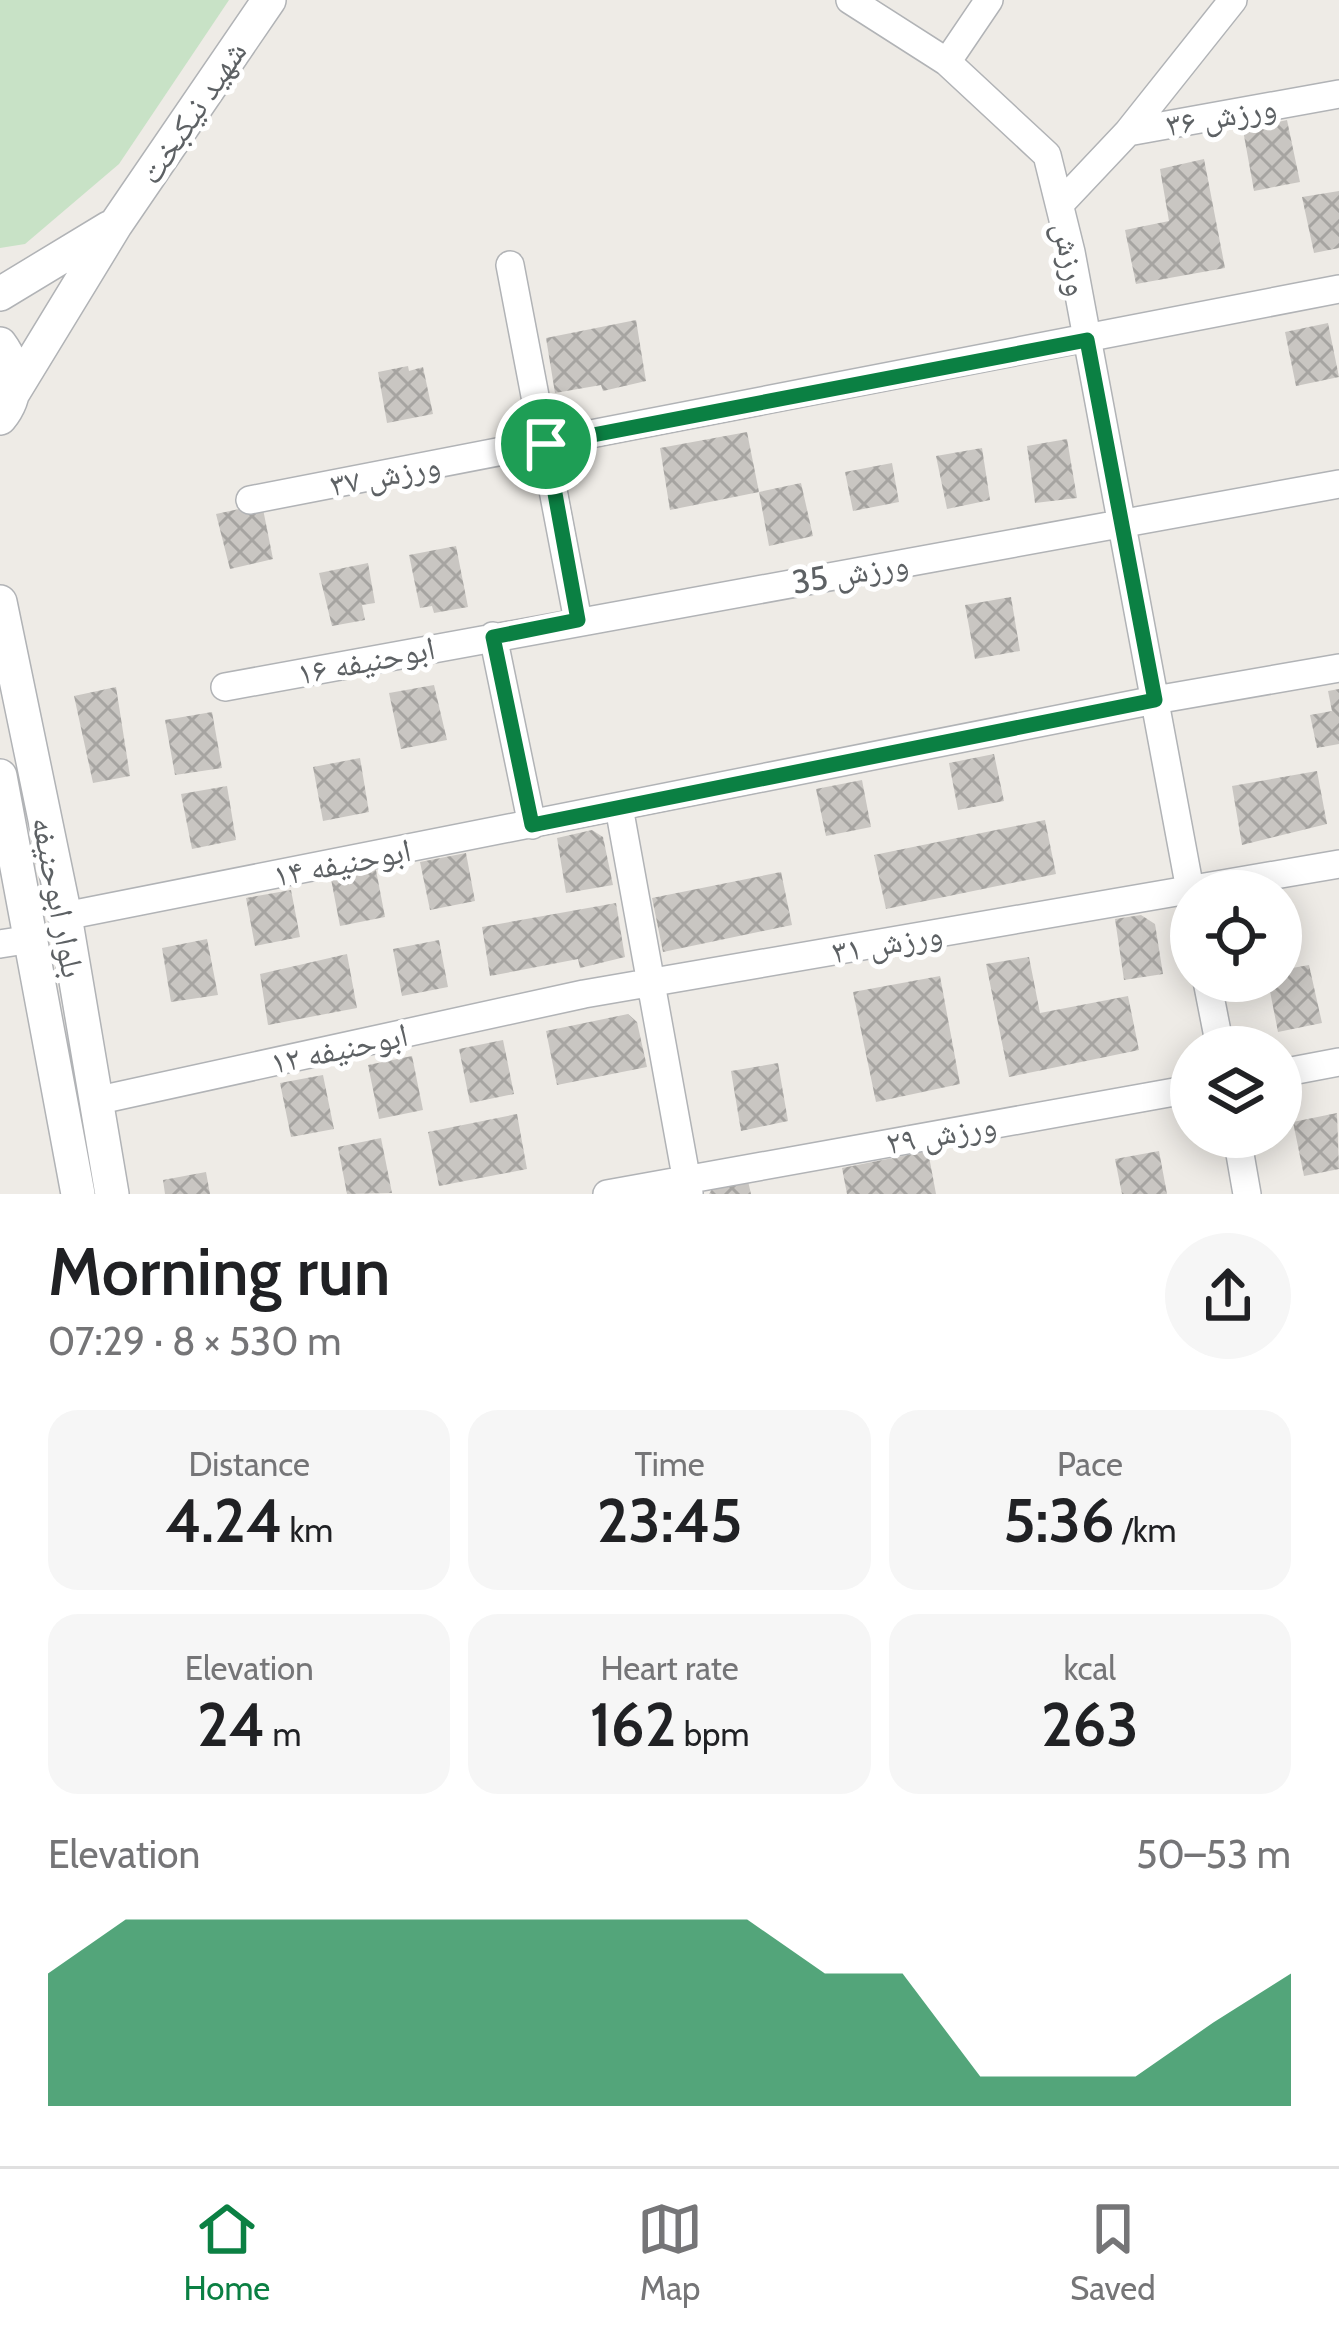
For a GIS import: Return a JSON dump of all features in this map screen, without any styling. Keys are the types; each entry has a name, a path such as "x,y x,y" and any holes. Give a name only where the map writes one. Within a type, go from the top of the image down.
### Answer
{"street":[{"name":"شهید نیکبخت","path":"7,406 116,224 269,0"},
{"name":"ورزش","path":"850,0 947,62 1047,155 1061,203 1186,870"},
{"path":"947,62 989,0"},
{"path":"1128,132 1233,0"},
{"name":"ورزش ۳۶","path":"1061,203 1128,132 1339,94"},
{"path":"0,294 116,224"},
{"path":"510,265 578,620"},
{"name":"ورزش ۳۷","path":"250,500 1339,289"},
{"path":"0,344 14,374 7,406"},
{"name":"ورزش 35","path":"578,620 1339,484"},
{"name":"بلوار ابوحنیفه","path":"0,602 65,916 112,1194"},
{"name":"ابوحنیفه ۱۶","path":"225,687 578,620"},
{"path":"493,637 532,825"},
{"name":"ابوحنیفه ۱۴","path":"65,916 1155,700 1339,668"},
{"name":"بلوار ابوحنیفه","path":"0,776 16,942 78,1194"},
{"path":"619,807 688,1183"},
{"name":"ورزش ۳۱","path":"1302,871 1339,864"},
{"name":"ورزش ۳۱","path":"584,994 1170,895"},
{"name":"ابوحنیفه ۱۲","path":"95,1101 584,994"},
{"path":"1302,1069 1339,1062"},
{"name":"ورزش ۲۹","path":"607,1194 1170,1093"},
{"path":"1241,1158 1247,1194"}],"green space":[{"path":"0,0 229,0 119,164 25,244 0,248"}],"building":[{"path":"1287,120 1300,182 1254,191 1243,130"},
{"path":"1204,159 1225,268 1136,284 1125,230 1169,221 1160,169"},
{"path":"1339,191 1339,248 1314,253 1302,197"},
{"path":"636,320 646,381 603,391 601,385 555,393 546,338"},
{"path":"1328,323 1339,377 1296,386 1285,332"},
{"path":"408,366 409,371 423,367 433,414 387,423 378,372"},
{"path":"747,432 759,492 670,510 660,448"},
{"path":"1067,439 1077,498 1035,503 1027,446"},
{"path":"982,448 990,500 947,509 936,456"},
{"path":"892,463 899,502 853,511 845,472"},
{"path":"801,483 813,536 769,546 759,492"},
{"path":"262,504 273,559 230,569 216,514"},
{"path":"456,546 468,607 434,613 432,606 420,608 409,555"},
{"path":"368,563 375,603 362,605 365,620 332,626 319,573"},
{"path":"1011,597 1020,651 975,659 965,605"},
{"path":"434,685 447,740 401,749 389,693"},
{"path":"116,687 130,776 93,783 74,696"},
{"path":"1339,689 1339,744 1317,748 1310,715 1332,711 1328,691"},
{"path":"212,712 222,768 175,775 165,720"},
{"path":"994,754 1004,801 958,810 949,763"},
{"path":"360,758 369,812 323,821 313,767"},
{"path":"1317,771 1327,824 1242,845 1232,786"},
{"path":"862,780 871,827 826,836 816,789"},
{"path":"227,786 236,840 192,849 181,794"},
{"path":"1045,820 1056,874 886,909 874,855"},
{"path":"592,830 603,837 613,885 566,893 557,838"},
{"path":"466,853 475,901 430,910 420,862"},
{"path":"376,870 385,917 340,926 331,879"},
{"path":"781,872 792,925 663,952 652,898"},
{"path":"291,890 300,937 255,946 246,898"},
{"path":"616,903 625,957 580,968 578,959 490,976 482,927"},
{"path":"1141,915 1155,924 1163,974 1124,980 1115,919"},
{"path":"207,939 218,995 171,1002 162,948"},
{"path":"439,940 448,987 402,996 393,949"},
{"path":"347,954 357,1008 268,1025 260,974"},
{"path":"1029,957 1040,1013 1128,996 1139,1050 1009,1077 986,964"},
{"path":"1309,965 1322,1023 1277,1026 1272,1002 1302,1002 1302,966"},
{"path":"940,976 960,1084 876,1102 853,992"},
{"path":"628,1014 637,1022 647,1067 557,1085 546,1031"},
{"path":"503,1040 514,1094 470,1103 459,1049"},
{"path":"412,1056 423,1110 379,1119 368,1065"},
{"path":"778,1063 788,1121 741,1131 731,1071"},
{"path":"323,1075 334,1129 291,1137 280,1083"},
{"path":"1337,1113 1339,1169 1304,1176 1302,1120"},
{"path":"517,1114 527,1169 439,1186 428,1132"},
{"path":"381,1138 392,1193 347,1194 338,1147"},
{"path":"928,1151 936,1194 847,1194 842,1168"},
{"path":"1159,1151 1167,1194 1122,1194 1115,1159"},
{"path":"206,1172 210,1194 165,1194 163,1180"},
{"path":"748,1181 751,1194 709,1194 712,1189"}],"route":[{"path":"1087,340 1155,700 532,825 493,637 578,620 546,444 1087,340"}]}
